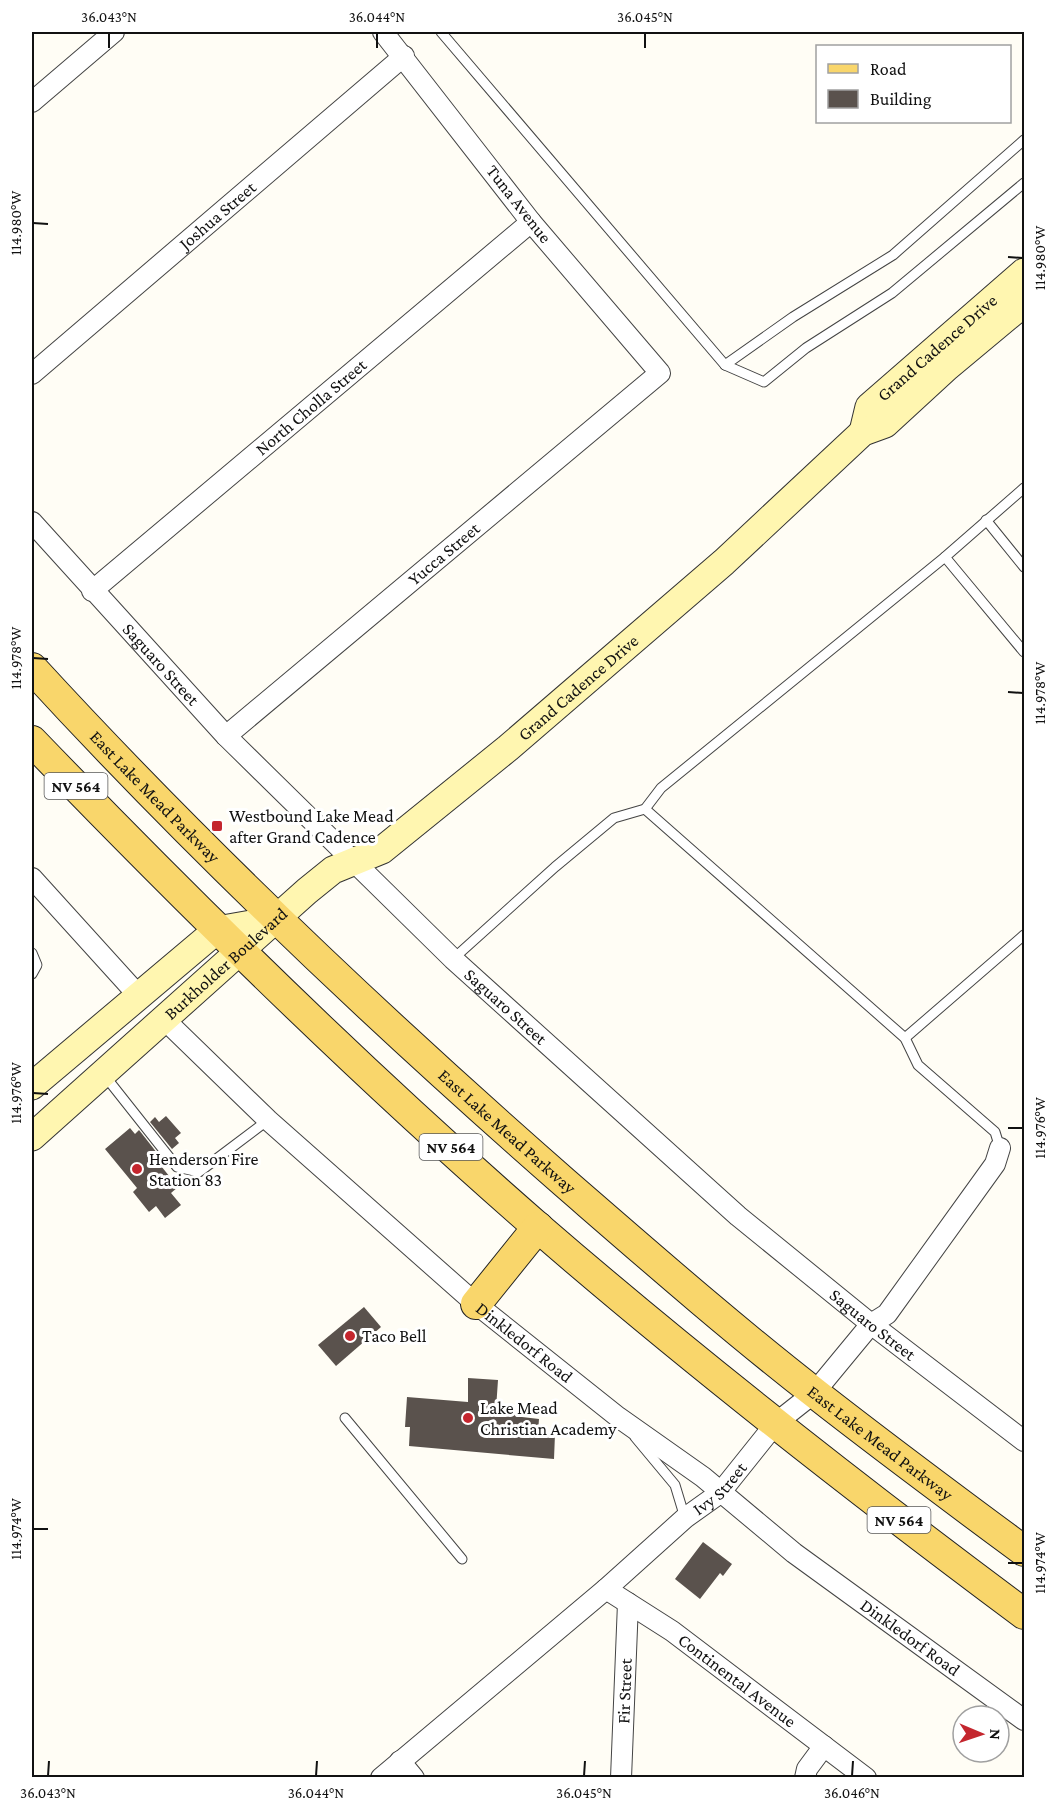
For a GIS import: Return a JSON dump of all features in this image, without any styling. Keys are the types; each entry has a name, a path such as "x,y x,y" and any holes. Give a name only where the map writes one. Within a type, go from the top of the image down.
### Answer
{"main road":[{"name":"Grand Cadence Drive","path":"863,432 870,406 1024,272"},
{"name":"Grand Cadence Drive","path":"275,920 333,870 382,850 508,748 724,562 863,432 885,424 1024,303"},
{"name":"East Lake Mead Parkway","path":"32,668 96,738 241,882 275,920 473,1102 630,1240 814,1393 1024,1551"},
{"path":"32,694 67,729 96,738"},
{"name":"NV 564","path":"32,741 217,930 538,1227 776,1424 906,1526 1024,1614"},
{"name":"Burkholder Boulevard","path":"32,1086 217,930 275,920"},
{"name":"Burkholder Boulevard","path":"32,1137 241,953 275,920"},
{"path":"476,1304 538,1227"}],"street":[{"path":"32,102 114,32"},
{"name":"Tuna Avenue","path":"383,32 404,56 531,222 660,373"},
{"name":"Joshua Street","path":"32,374 404,56"},
{"name":"North Cholla Street","path":"92,591 531,222"},
{"name":"Yucca Street","path":"226,736 660,373"},
{"name":"Saguaro Street","path":"32,522 92,591 226,736 453,959 738,1216 871,1324 1024,1441"},
{"path":"32,878 138,995"},
{"name":"Dinkledorf Road","path":"165,1020 268,1120 476,1304 618,1417 703,1478 794,1553 1024,1720"},
{"name":"Ivy Street","path":"381,1778 606,1589 685,1518 720,1493 776,1424 814,1393 871,1324 887,1314 995,1164 1000,1148"},
{"name":"Continental Avenue","path":"606,1589 672,1631 866,1778"},
{"name":"Fir Street","path":"621,1778 628,1604"},
{"path":"805,1778 807,1769 824,1746"},
{"path":"400,1761 414,1778"}],"lane":[{"path":"441,32 725,365 764,382 806,348 892,293 1024,183"},
{"path":"725,365 793,317 893,255 1024,140"},
{"path":"453,959 555,867 615,818 645,809 661,788 945,556 1024,488"},
{"path":"986,520 1024,567"},
{"path":"945,556 1024,652"},
{"path":"645,809 905,1038 918,1065 995,1132 1000,1148"},
{"path":"905,1038 1024,935"},
{"path":"32,953 37,965 32,974"},
{"path":"104,1074 177,1167 199,1172 210,1167 268,1120"},
{"path":"618,1417 675,1485 685,1518"},
{"path":"345,1418 462,1559"}],"building":[{"path":"166,1116 181,1133 175,1138 179,1143 172,1149 150,1122 155,1117 159,1122"},
{"name":"Henderson Fire Station 83","path":"130,1128 135,1134 139,1130 161,1158 157,1161 178,1187 171,1193 181,1205 165,1218 156,1206 149,1212 133,1192 137,1188 105,1149"},
{"name":"Taco Bell","path":"364,1307 381,1327 336,1366 318,1345"},
{"name":"Lake Mead Christian Academy","path":"468,1378 498,1380 496,1409 522,1411 522,1417 539,1419 538,1432 555,1434 554,1459 409,1446 410,1427 405,1427 407,1397 468,1402"},
{"path":"703,1542 732,1564 723,1576 720,1573 700,1599 675,1579"}],"place":[{"name":"Westbound Lake Mead after Grand Cadence","path":"217,826"},
{"name":"Henderson Fire Station 83","path":"137,1169"},
{"name":"Taco Bell","path":"350,1336"},
{"name":"Lake Mead Christian Academy","path":"468,1418"}]}
